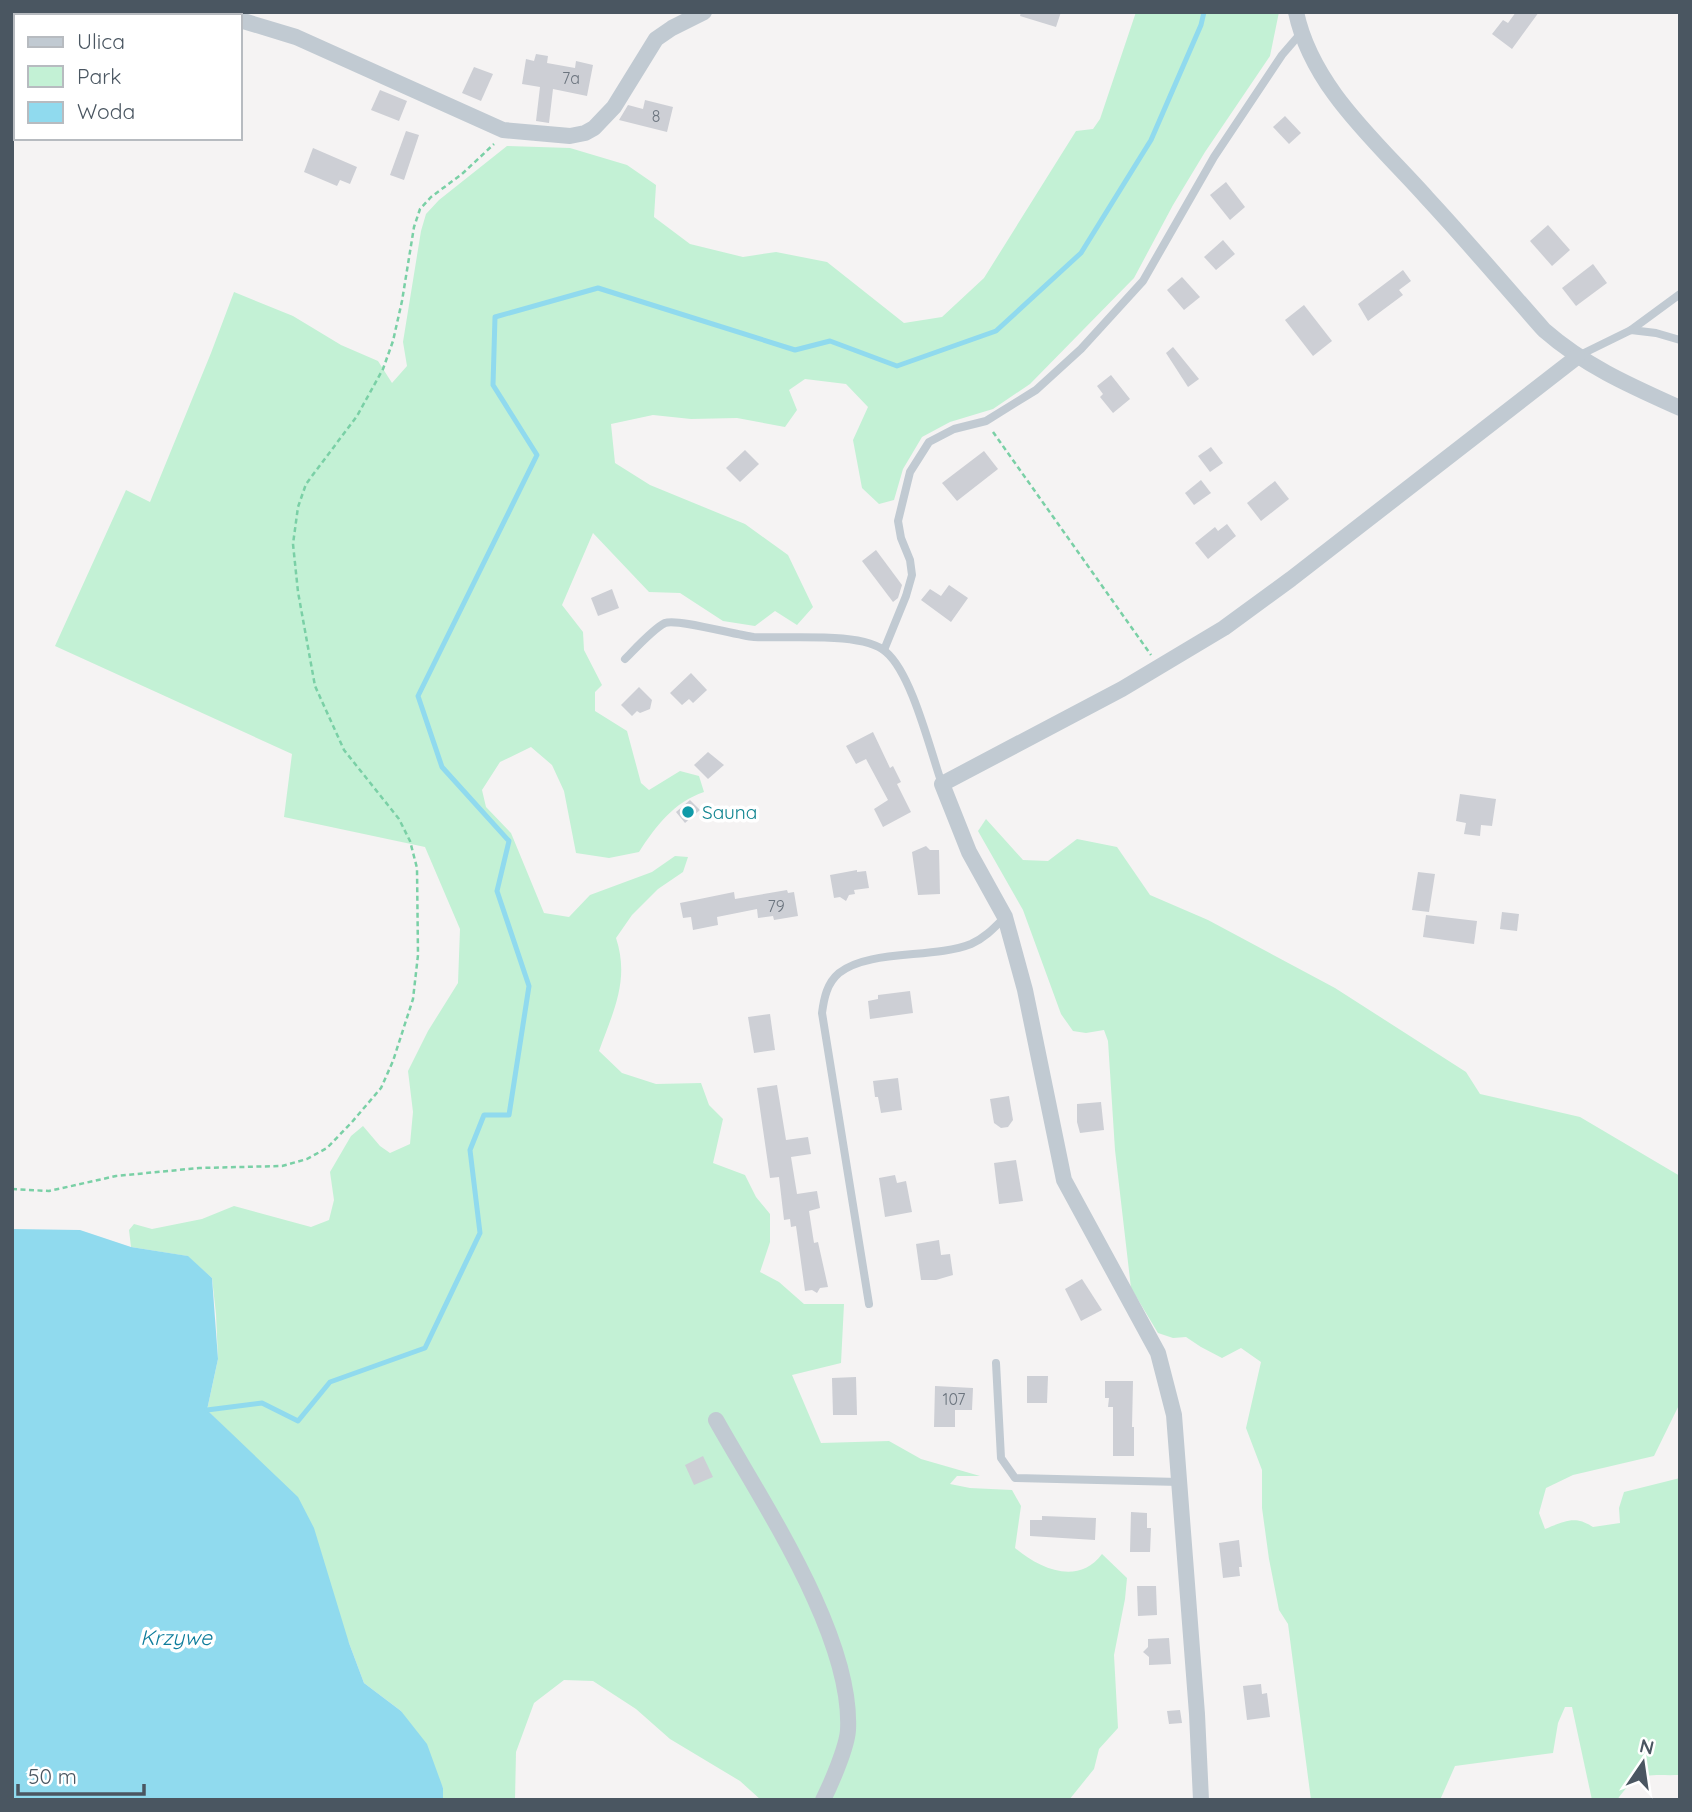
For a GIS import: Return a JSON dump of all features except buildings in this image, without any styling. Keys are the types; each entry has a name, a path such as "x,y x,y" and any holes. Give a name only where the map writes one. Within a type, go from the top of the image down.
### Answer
{"street":[{"path":"168,14 189,12"},
{"path":"242,21 296,37 503,130 570,136 594,128 614,107 656,39 704,12"},
{"path":"1296,12 1301,33 1318,71 1355,119 1544,330 1577,356 1607,374 1680,408"},
{"path":"1201,1800 1174,1415 1158,1353 1064,1180 1024,990 1005,917 969,852 942,784 1122,689 1224,628 1577,356"},
{"path":"716,1420 787,1547 825,1622 844,1678 848,1732 831,1785 823,1800"}],"lane":[{"path":"884,650 912,575 898,521 910,472 929,442 954,429 986,421 1037,390 1081,349 1143,281 1214,157 1282,55 1301,33"},
{"path":"1577,356 1631,330 1680,294"},
{"path":"1631,330 1680,340"},
{"path":"625,659 664,623 678,622 754,637 867,642 884,650 897,664 909,690 942,784"},
{"path":"869,1304 822,1013 829,984 837,974 852,965 874,959 939,953 973,943 989,933 1005,917"},
{"path":"996,1363 1001,1458 1015,1478 1179,1482"}],"path":[{"path":"12,1189 49,1191 117,1176 199,1168 282,1166 307,1159 327,1147 352,1122 380,1088 393,1061 413,999 418,955 417,868 410,841 399,819 344,750 315,686 293,544 298,507 306,484 357,416 383,369 393,341 414,226 420,209 431,197 463,174 487,151 503,130"},
{"path":"986,421 1159,666"}],"green space":[{"path":"1136,12 1279,12 1270,56 1205,152 1134,278 1030,384 993,409 950,422 922,437 903,469 894,500 879,504 862,488 853,440 868,407 846,384 805,379 789,390 797,410 785,427 737,418 691,419 653,415 611,424 615,463 650,485 745,524 788,555 813,607 797,625 775,611 755,626 723,621 680,593 649,592 593,533 562,605 583,632 584,650 602,685 595,692 595,711 627,731 641,783 649,790 680,771 699,776 704,792 693,796 667,816 639,852 609,858 576,853 564,791 552,765 531,747 500,762 482,790 486,807 511,833 544,913 569,917 590,895 652,872 675,856 688,857 683,872 658,889 632,915 616,938 621,968 618,996 599,1051 622,1073 656,1084 701,1083 709,1105 723,1119 713,1163 745,1175 756,1197 770,1214 770,1242 760,1272 779,1282 804,1304 844,1304 841,1363 792,1375 821,1443 889,1441 921,1459 980,1476 957,1476 950,1484 1012,1490 1021,1506 1015,1548 1025,1556 1047,1568 1071,1572 1082,1570 1102,1554 1127,1578 1114,1655 1118,1728 1099,1749 1094,1769 1069,1800 761,1800 740,1781 670,1739 636,1709 593,1681 564,1680 534,1703 516,1752 515,1800 443,1800 443,1788 401,1711 364,1683 349,1643 239,1442 207,1410 218,1359 212,1278 187,1256 131,1247 129,1230 134,1224 152,1229 202,1219 234,1206 311,1227 329,1220 334,1200 330,1172 351,1136 363,1126 380,1146 390,1153 410,1144 413,1112 408,1071 428,1031 458,983 460,929 425,847 284,817 292,754 55,646 126,490 150,502 234,292 293,316 341,345 378,361 392,383 407,366 403,342 426,214 439,200 507,146 570,148 627,165 656,185 654,217 690,244 743,257 776,252 827,262 904,323 942,317 984,278 1076,131 1093,129 1100,119"},
{"path":"986,819 1023,860 1048,861 1077,839 1117,847 1150,895 1208,920 1335,988 1466,1072 1480,1094 1580,1117 1680,1176 1680,1403 1654,1456 1573,1475 1546,1488 1539,1513 1545,1529 1570,1520 1581,1521 1593,1527 1620,1523 1619,1508 1624,1492 1680,1478 1680,1775 1650,1775 1637,1779 1617,1800 1592,1800 1572,1707 1565,1707 1558,1723 1553,1753 1455,1766 1440,1800 1311,1800 1288,1624 1279,1610 1269,1559 1262,1508 1262,1470 1246,1428 1261,1362 1241,1348 1222,1358 1186,1337 1173,1338 1158,1333 1131,1288 1115,1150 1108,1041 1104,1030 1086,1033 1073,1031 1061,1014 1023,910 978,831"}],"water":[{"name":"Krzywe","path":"12,1229 80,1230 131,1247 188,1256 212,1278 218,1359 207,1410 298,1497 314,1528 364,1683 401,1711 427,1744 443,1788 443,1800 12,1800"}],"waterway":[{"path":"207,1410 262,1403 298,1421 330,1382 425,1348 480,1233 470,1150 484,1115 509,1115 529,986 497,891 509,841 442,767 418,696 537,455 493,385 495,317 598,288 795,350 830,341 897,366 996,331 1081,253 1151,140 1201,25 1204,12"}],"place":[{"name":"Sauna","path":"688,812"}]}
